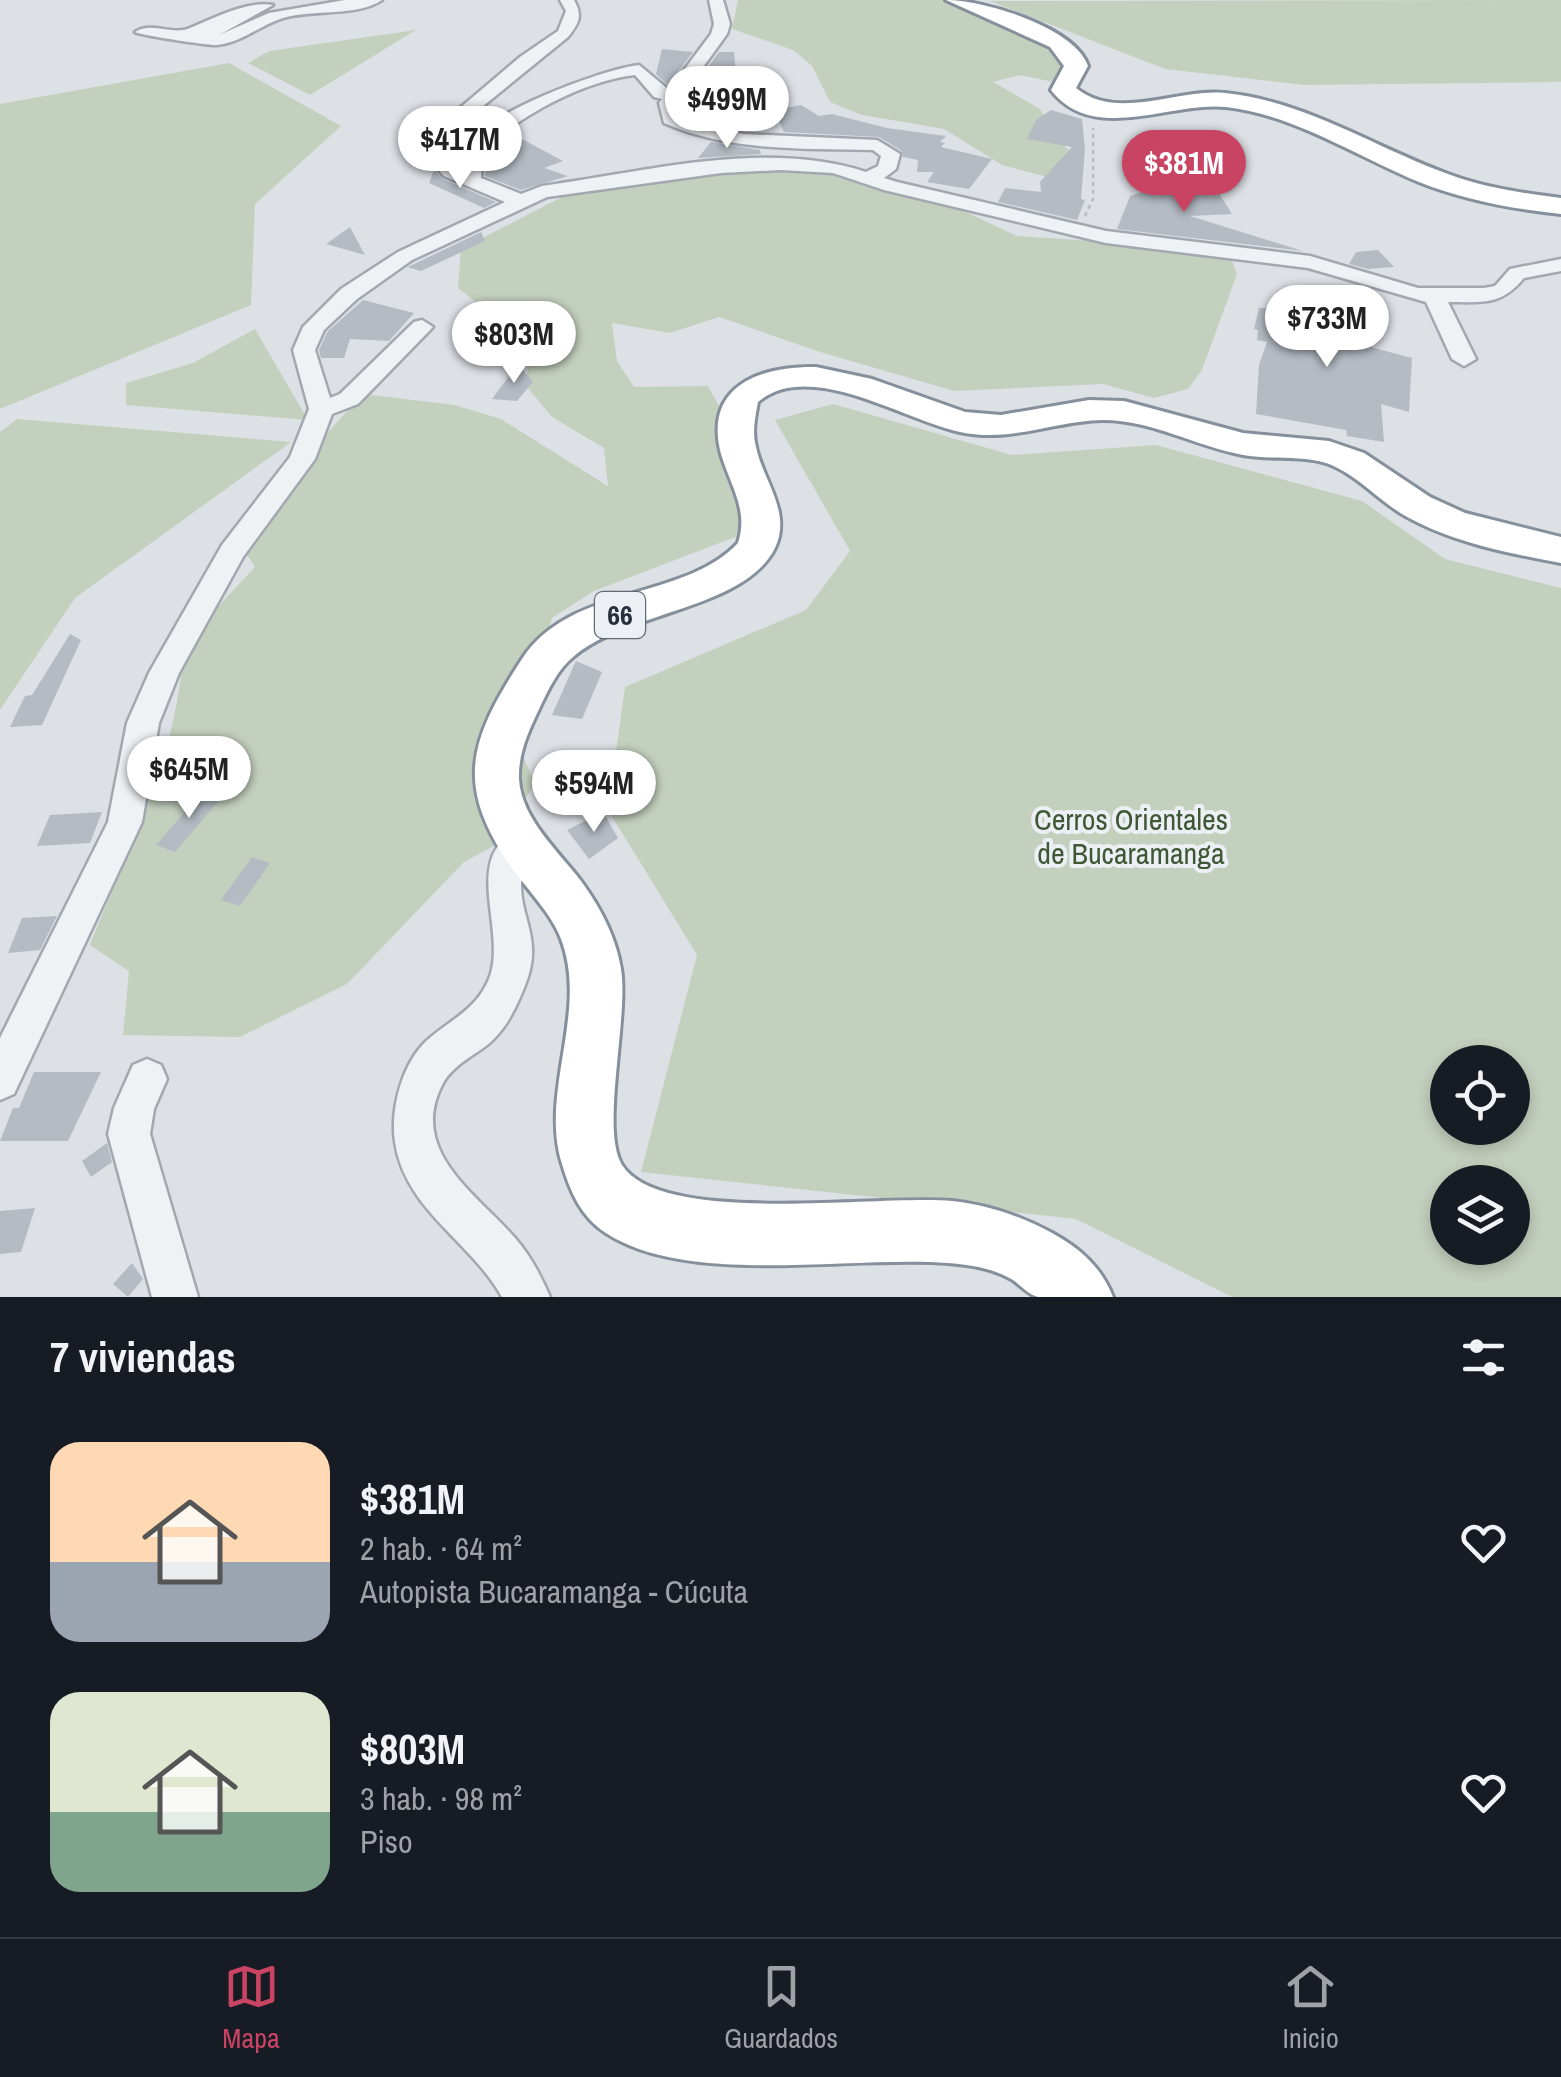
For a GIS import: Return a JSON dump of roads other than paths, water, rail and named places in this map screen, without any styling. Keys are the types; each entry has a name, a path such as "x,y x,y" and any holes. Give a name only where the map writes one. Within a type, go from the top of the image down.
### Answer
{"highway":[{"path":"956,0 1065,46 1076,66 1063,90 1094,108 1143,110 1190,98 1242,102 1319,124 1452,184 1485,194 1561,206"},
{"name":"66","path":"1081,1297 1044,1262 986,1237 934,1231 699,1231 649,1223 613,1202 600,1186 589,1136 587,1094 598,1004 588,941 507,817 494,774 514,712 553,648 576,632 714,579 749,557 762,527 736,437 742,400 753,389 774,381 824,376 856,384 914,410 988,426 1033,424 1101,410 1174,420 1240,444 1341,456 1414,504 1458,526 1561,550"}],"street":[{"path":"143,32 162,30 172,36 187,35 252,5 266,4 202,38 218,41 272,16 314,6 375,0"},
{"path":"520,201 451,172 438,160 436,136 563,34 572,23 573,11 567,0"},
{"path":"716,0 722,24 719,34 668,103 667,114 688,129 765,140 877,145 891,154 888,169 871,177"},
{"path":"471,180 474,148 490,131 613,74 639,70 660,92 674,97"},
{"path":"0,1080 125,822 143,723 164,674 232,552 302,459 321,409 304,350 314,327 381,270 520,201 564,187 738,166 811,164 1078,230 1137,242 1310,262 1396,290 1435,297 1502,291 1517,272 1561,265"},
{"path":"1435,297 1464,359"},
{"path":"321,409 348,399 422,327"},
{"path":"524,843 511,856 502,878 515,938 508,980 488,1016 441,1053 423,1078 414,1106 414,1138 431,1182 504,1260 527,1297"},
{"path":"146,1079 129,1134 174,1297"}],"park label":[{"name":"Cerros Orientales de Bucaramanga","path":"1131,837"}]}
